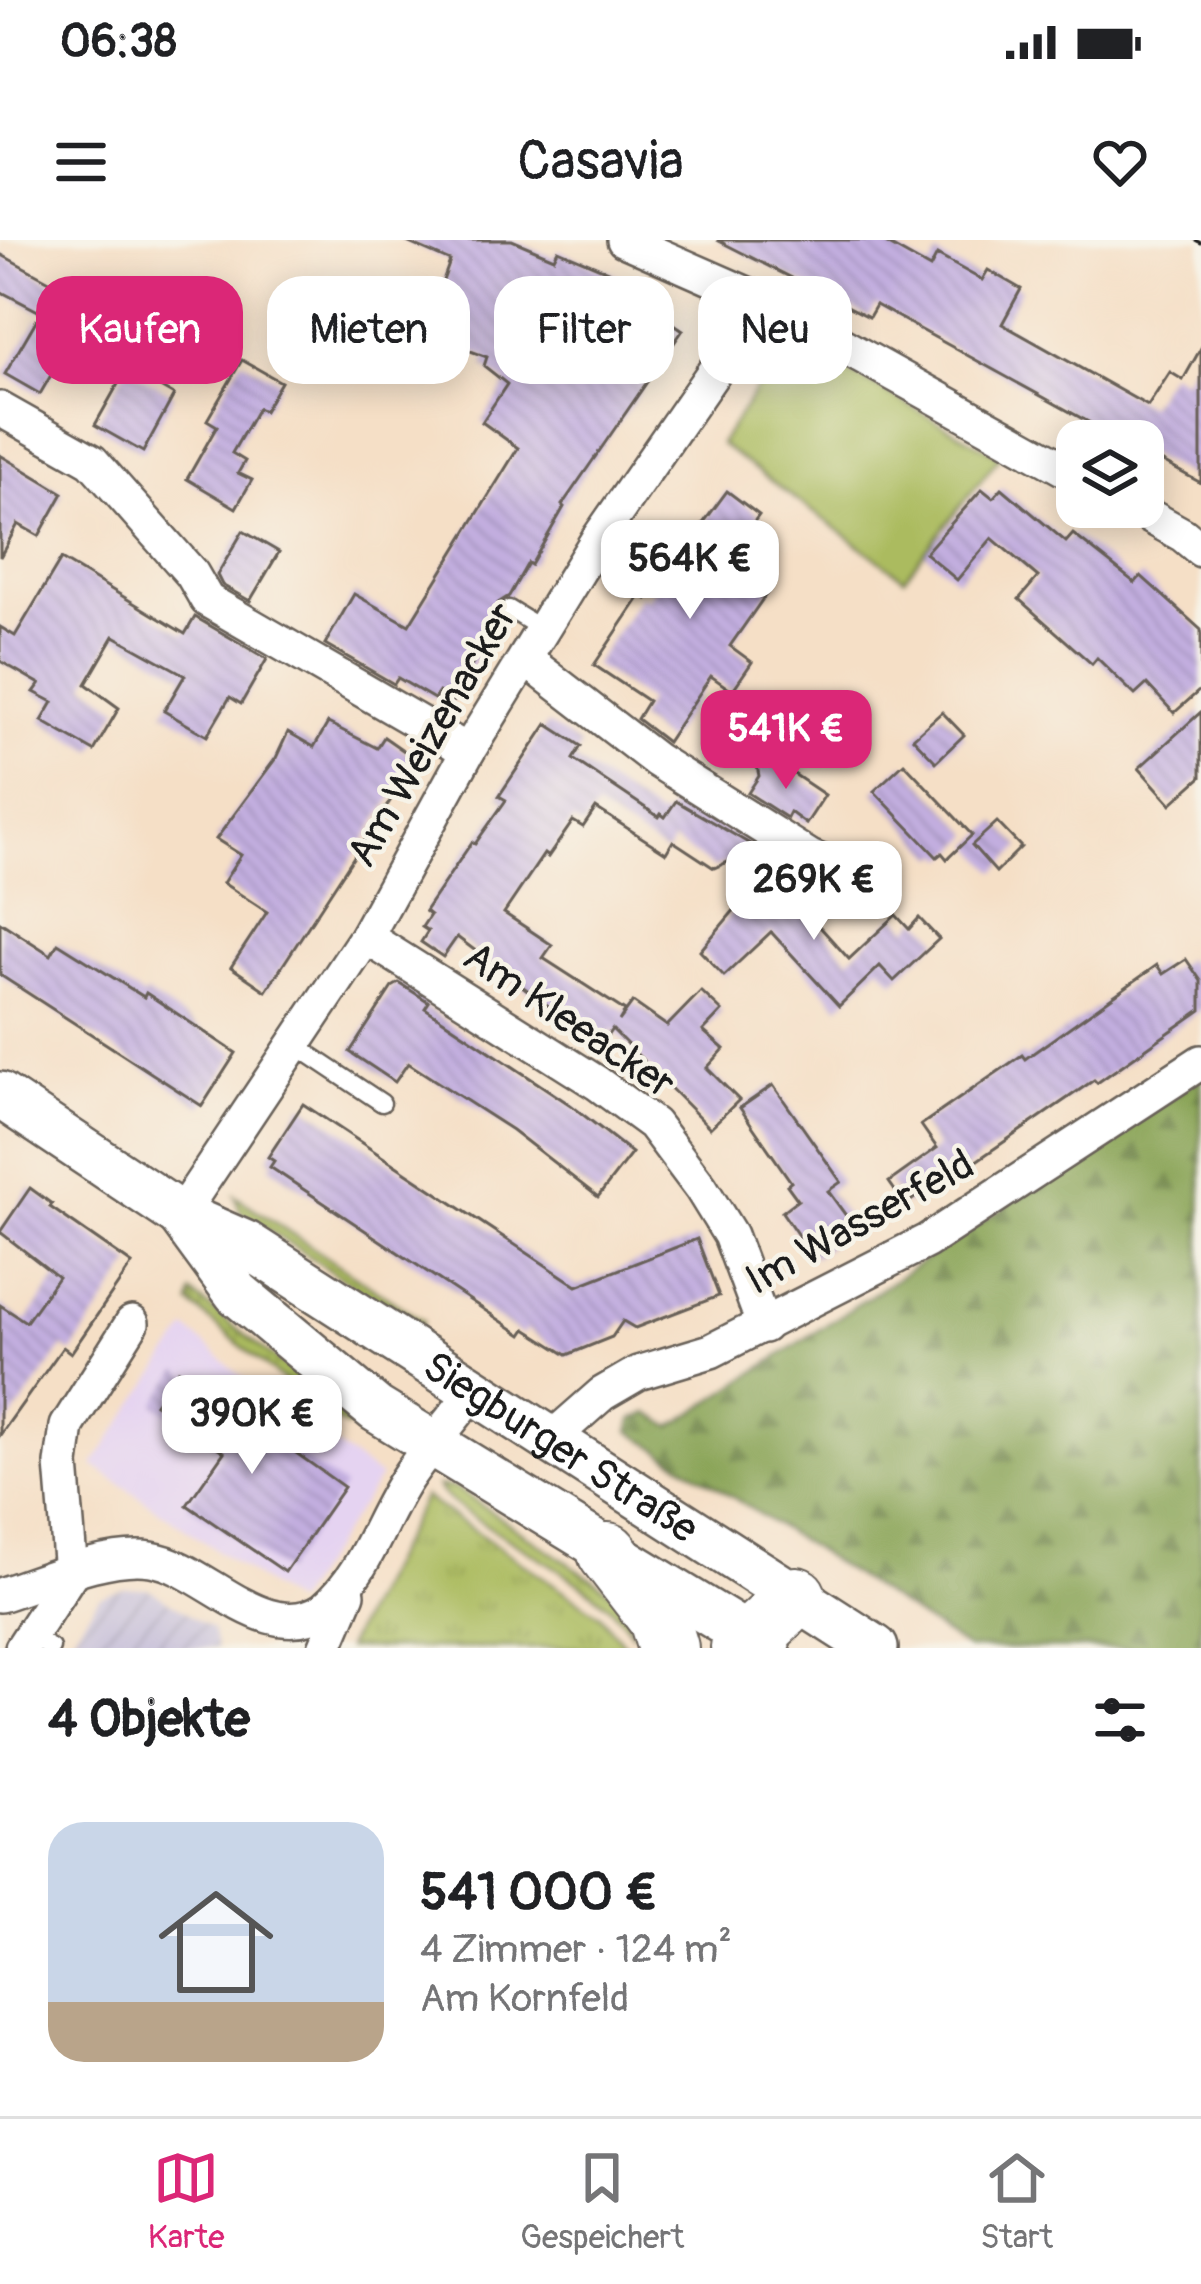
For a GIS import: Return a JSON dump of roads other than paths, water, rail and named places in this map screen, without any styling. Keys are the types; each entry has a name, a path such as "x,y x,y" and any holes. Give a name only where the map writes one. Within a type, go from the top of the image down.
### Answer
{"highway":[{"path":"608,1553 659,1619 668,1648"}],"main road":[{"name":"Siegburger Straße","path":"0,1094 180,1215 246,1244 552,1438 768,1636"},
{"name":"Siegburger Straße","path":"180,1215 237,1293 376,1408 433,1444 608,1553 768,1636 875,1648"}],"street":[{"path":"624,240 707,276"},
{"path":"852,350 1056,464"},
{"name":"Am Weizenacker","path":"180,1215 366,937 468,751 645,469 705,384"},
{"path":"0,409 92,461 193,574 207,600 468,751"},
{"path":"1164,524 1201,550"},
{"path":"525,659 656,760 810,857 832,866 860,869"},
{"name":"Am Kleeacker","path":"366,937 597,1083 653,1124 730,1235 764,1326"},
{"name":"Im Wasserfeld","path":"552,1438 602,1394 638,1373 711,1351 927,1241 1201,1062"},
{"path":"35,1644 71,1573 63,1441 76,1409 132,1323"},
{"path":"325,1648 398,1493 474,1390"},
{"path":"0,1595 127,1558 148,1558 176,1568 247,1612 287,1622 315,1616 356,1576"}],"lane":[{"path":"509,609 543,630"},
{"path":"296,1045 382,1102"}],"tram line":[{"path":"1195,240 1201,243"}]}
